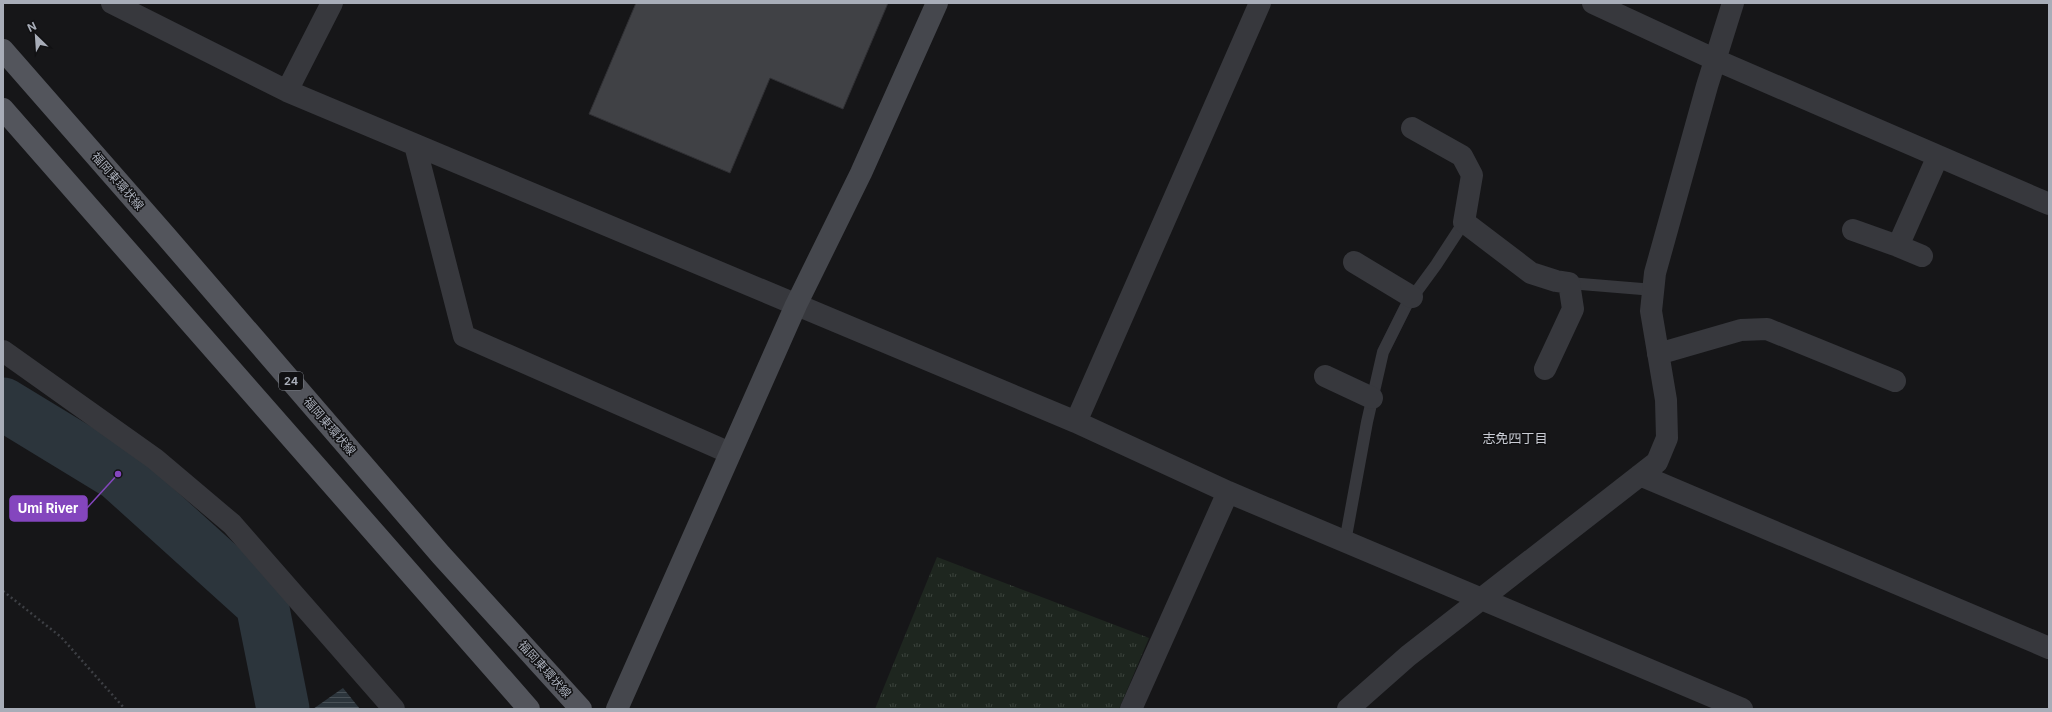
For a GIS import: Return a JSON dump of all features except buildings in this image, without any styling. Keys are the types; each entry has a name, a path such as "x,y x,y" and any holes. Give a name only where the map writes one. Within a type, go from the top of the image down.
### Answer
{"main road":[{"name":"福岡東環状線","path":"3,50 165,234 441,555 581,709"},
{"path":"3,109 529,709"}],"street":[{"path":"112,3 287,91 1076,422 1228,492 1480,600 1742,709"},
{"path":"287,91 332,3"},
{"path":"617,709 796,305 861,173 937,3"},
{"path":"1076,422 1260,3"},
{"path":"1593,3 1716,60 2049,204"},
{"path":"1348,709 1408,656 1656,462 1667,438 1666,400 1651,311 1655,273 1707,86 1734,3"},
{"path":"1412,128 1462,156 1472,175 1464,222 1531,273 1556,281 1569,283 1573,309 1545,370"},
{"path":"415,145 464,336 730,453"},
{"path":"1898,246 1938,156"},
{"path":"1853,230 1922,256"},
{"path":"1354,262 1412,298"},
{"path":"1658,354 1741,330 1767,328 1895,381"},
{"path":"3,352 155,459 232,524 394,709"},
{"path":"1325,376 1372,398"},
{"path":"1640,475 2049,648"},
{"path":"1131,709 1228,492"}],"lane":[{"path":"1345,542 1353,489 1383,352 1406,306 1464,222"},
{"path":"1569,283 1654,290"}],"path":[{"path":"3,591 62,636 125,709"}],"green space":[{"path":"937,557 1149,638 1119,709 875,709"}],"shaded area":[{"path":"343,688 360,709 313,709"}],"waterway":[{"path":"3,404 118,474 262,604 283,709"}],"place":[{"name":"Umi River","path":"118,474"}],"district":[{"name":"志免四丁目","path":"1515,438"}]}
